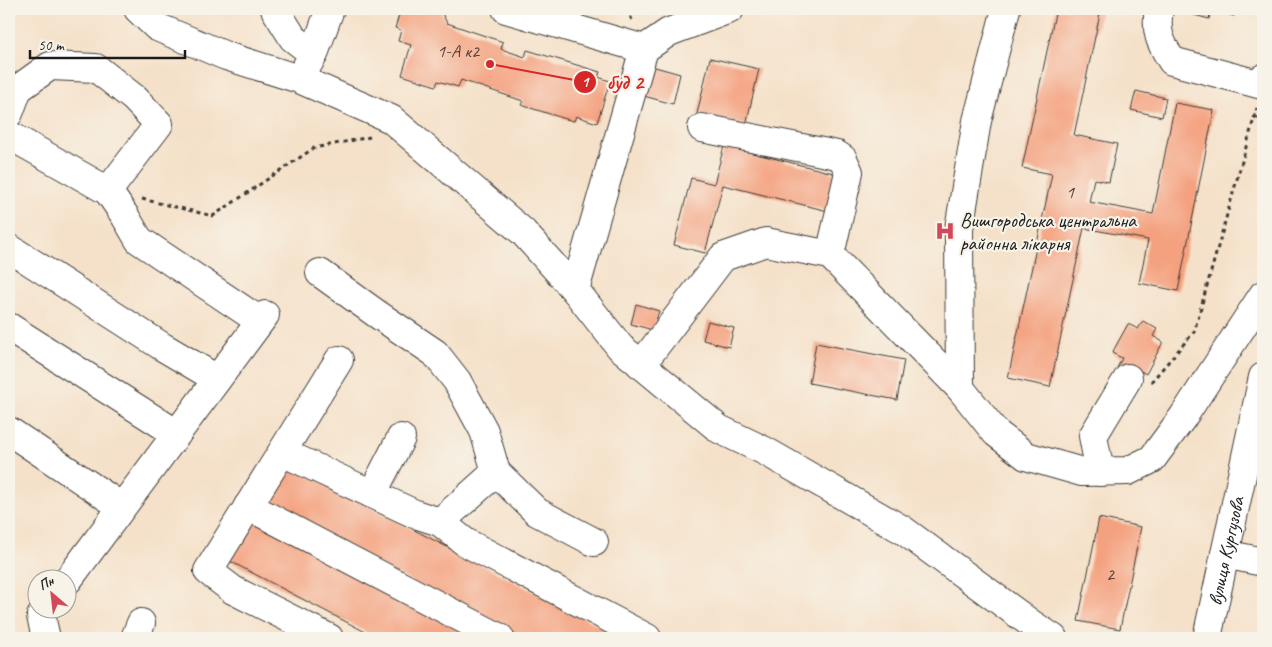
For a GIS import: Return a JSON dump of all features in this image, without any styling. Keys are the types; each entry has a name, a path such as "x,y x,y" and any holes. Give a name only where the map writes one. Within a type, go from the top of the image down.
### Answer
{"street":[{"path":"138,9 157,27 226,56 299,79 391,119 523,232 574,290 620,347 719,429 765,451 903,530 1053,638"},
{"path":"275,9 293,38 314,54"},
{"path":"299,79 314,54 330,9"},
{"path":"506,9 644,49"},
{"path":"574,290 644,49 672,20 730,9"},
{"path":"960,388 960,229 977,121 1006,9"},
{"path":"1159,9 1156,24 1162,45 1172,62 1262,81"},
{"path":"9,113 18,89 50,66 96,68 126,92 159,124 108,191"},
{"path":"702,128 837,155 843,160 849,172 830,256"},
{"path":"9,135 108,191 139,240 263,318 75,570"},
{"path":"641,364 723,256 766,242 830,256 960,388 996,432 1026,456 1082,472 1128,471 1152,459 1183,416 1263,295"},
{"path":"9,248 163,348 217,379"},
{"path":"320,273 435,353 457,381 484,431 496,472 537,512 594,542"},
{"path":"9,327 177,434"},
{"path":"329,638 233,590 208,571 339,360"},
{"name":"вулиця Кургузова","path":"1207,638 1263,377"},
{"path":"1100,472 1093,436 1139,381"},
{"path":"9,432 122,507"},
{"path":"372,494 401,438"},
{"path":"282,452 415,514 440,522 465,542 647,638"},
{"path":"440,522 496,472"},
{"path":"248,506 500,638"},
{"path":"1225,554 1263,562"},
{"path":"42,620 46,638"}],"path":[{"path":"1139,381 1194,332 1255,117 1262,81"},
{"path":"1255,117 1263,120"},
{"path":"108,191 214,216 314,148 405,130"}],"building":[{"path":"401,9 443,9 442,13 447,23 503,42 501,49 525,57 527,50 600,72 598,77 610,81 597,123 576,116 574,121 521,105 523,101 461,80 458,87 438,81 436,86 402,75 411,45 398,41 401,30 395,28"},
{"path":"1056,9 1101,9 1074,135 1117,144 1109,182 1094,179 1089,202 1153,214 1175,103 1214,110 1178,291 1139,283 1148,240 1084,228 1050,387 1008,378 1052,174 1022,168"},
{"path":"1196,9 1236,9 1234,16 1211,10 1209,19 1194,15"},
{"path":"710,58 759,69 746,125 697,114"},
{"path":"648,65 680,74 673,104 640,95"},
{"path":"1136,91 1166,98 1162,117 1131,110"},
{"path":"724,146 837,174 828,211 723,185 705,253 674,245 691,178 714,184"},
{"path":"636,304 659,311 653,330 631,324"},
{"path":"708,321 734,328 729,347 703,340"},
{"path":"1143,321 1157,329 1153,336 1163,342 1146,374 1136,368 1132,375 1117,368 1122,358 1112,353 1128,324 1138,329"},
{"path":"816,343 904,360 897,400 809,383"},
{"path":"283,462 623,638 521,638 262,504"},
{"path":"245,512 487,638 377,638 222,557"},
{"path":"1099,518 1141,527 1120,629 1078,621"}],"place":[{"name":"буд 2","path":"490,64"},
{"name":"Вишгородська центральна районна лікарня","path":"945,231"}]}
